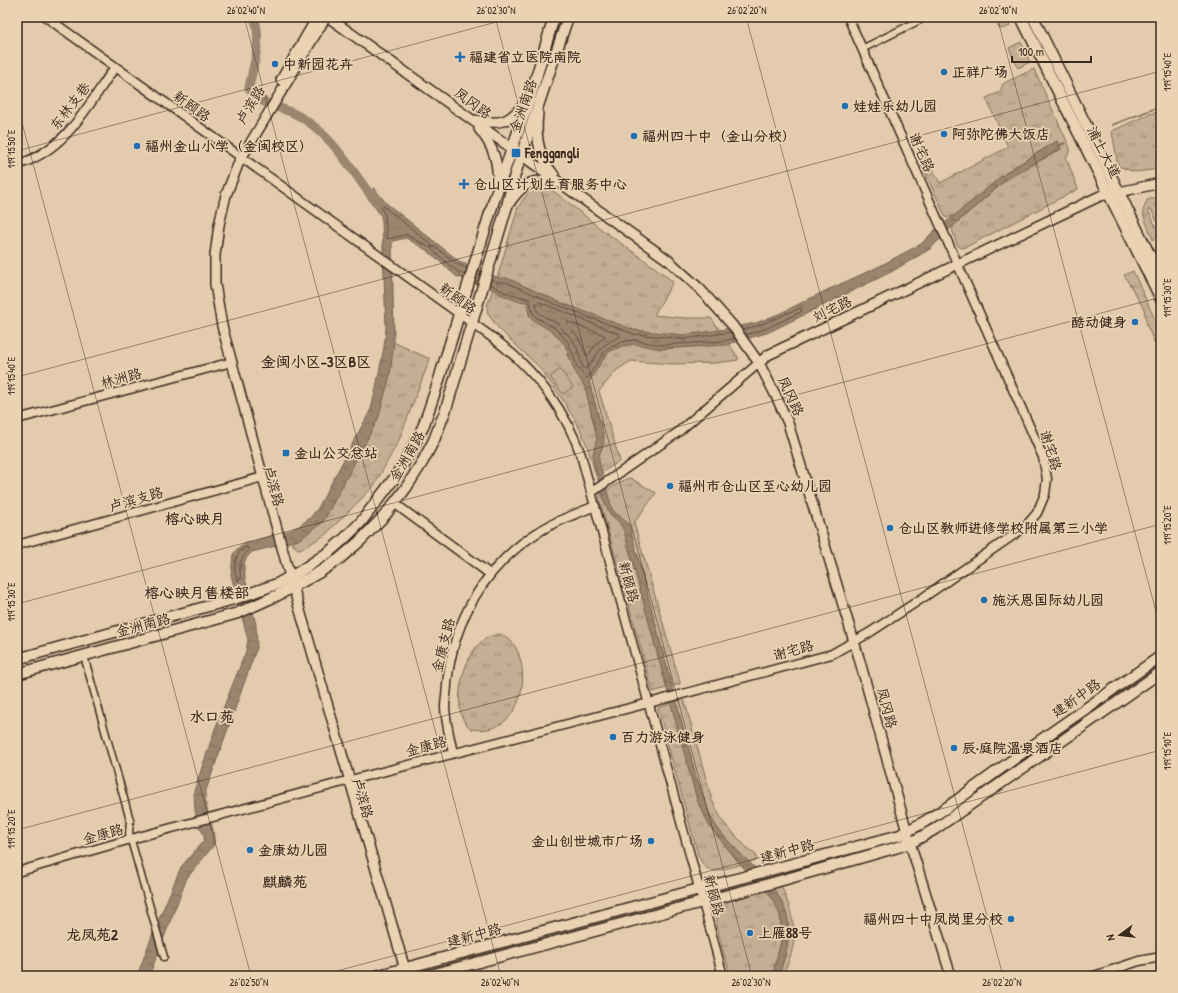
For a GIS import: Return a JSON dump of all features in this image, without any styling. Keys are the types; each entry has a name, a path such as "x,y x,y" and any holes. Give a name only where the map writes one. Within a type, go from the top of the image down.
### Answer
{"main road":[{"name":"卢滨路","path":"317,17 276,94 226,177 218,202 210,249 209,280 212,305 279,549 403,973"},
{"path":"276,94 327,17"},
{"name":"凤冈路","path":"327,17 471,118 668,260 700,289 733,326 758,363 776,396 793,436 854,642 910,843 951,976"},
{"name":"金洲南路","path":"17,659 289,584 331,565 349,551 370,531 394,503 423,461 434,440 446,409 507,206 515,174 517,152 530,98 554,17"},
{"name":"金洲南路","path":"17,674 238,613 252,607 289,584 350,534 361,522 396,476 422,427 437,386 495,197 539,104 568,17"},
{"name":"浦上大道","path":"1021,17 1161,278"},
{"name":"浦上大道","path":"1033,17 1114,192 1161,299"},
{"path":"471,118 488,122 503,121 513,116 530,98"},
{"path":"539,104 537,124 538,146 545,162 562,184"},
{"path":"471,118 488,140 496,157 498,175 495,197"},
{"path":"507,206 517,191 531,183 549,181 562,184"},
{"name":"刘宅路","path":"758,363 768,355 1093,199 1114,192 1161,183"},
{"name":"建新中路","path":"376,976 403,973 700,889 887,839 907,832 945,809 1161,656"},
{"name":"建新中路","path":"427,976 769,884 910,843 935,830 1161,672"}],"street":[{"name":"新颐路","path":"46,17 509,350 535,376 552,398 573,434 592,492 653,702 723,976"},
{"name":"谢宅路","path":"653,702 832,654 854,642 924,597 1021,530 1037,513 1045,494 1047,479 1041,454 848,17"},
{"path":"862,49 926,17"},
{"name":"东林支巷","path":"17,165 43,153 55,145 69,132 115,67"},
{"name":"林洲路","path":"17,419 229,363"},
{"name":"刘宅路","path":"592,492 677,434 758,363"},
{"name":"卢滨支路","path":"17,545 260,478"},
{"path":"394,503 490,574"},
{"name":"金康支路","path":"453,753 445,708 449,664 456,638 465,614 490,574 509,555 541,530 596,506"},
{"path":"84,656 130,820 129,833 164,957"},
{"name":"金康路","path":"17,872 131,839 346,781 653,702"},
{"path":"1094,976 1139,961 1161,957"}],"green space":[{"path":"994,17 1006,17 1010,26 1002,29 999,28"},
{"path":"1021,42 1030,62 1018,68 1009,48"},
{"path":"1034,69 1070,148 1070,152 1066,157 1078,189 962,248 958,246 952,230 954,225 1007,179 1061,149 1057,141 1008,171 954,216 946,218 918,157 926,156 940,183 1008,147 986,98 1000,92 1003,84 1006,82"},
{"path":"1161,111 1161,169 1135,172 1118,166 1112,131 1149,114"},
{"path":"535,186 542,186 550,189 673,282 654,315 685,318 711,318 738,357 738,360 715,363 672,364 631,361 617,370 599,391 620,461 596,476 588,448 581,431 563,400 539,367 499,329 488,314 487,306 498,275 518,207 531,189"},
{"path":"1161,196 1161,230 1151,209 1148,210 1159,233 1153,240 1143,211 1147,200"},
{"path":"1133,271 1161,335 1161,357 1147,326 1144,309 1124,275"},
{"path":"393,342 430,359 399,440 374,486 325,535 303,548 298,549 292,544 322,521 358,452"},
{"path":"560,369 573,387 563,394 550,377"},
{"path":"630,478 656,493 634,523 680,682 680,684 653,692 599,498 600,494"},
{"path":"499,634 511,641 519,654 522,670 522,688 517,705 507,720 491,728 471,729 464,720 460,710 460,687 463,675 467,663 479,644 488,637"},
{"path":"684,699 712,800 723,822 749,850 755,853 757,860 713,871 705,866 698,855 658,708"},
{"path":"781,886 787,900 794,931 792,951 783,976 731,976 717,925 718,912 722,906 732,899"}],"water":[{"path":"1057,141 1061,149 1007,179 954,225 930,249 891,272 767,333 724,345 661,349 634,344 622,346 609,352 589,382 604,436 599,461 612,509 627,522 630,528 696,776 707,807 715,824 725,837 772,886 781,900 787,915 789,937 786,954 779,976 772,976 782,937 780,915 777,908 770,895 740,864 710,827 697,800 624,531 619,522 610,514 604,502 593,460 597,438 585,387 574,370 565,345 553,332 534,321 529,315 527,302 517,301 494,290 456,276 428,251 406,238 393,241 392,243 394,341 390,375 378,419 323,522 298,540 252,552 244,563 245,578 256,625 257,647 205,793 206,806 213,832 214,845 187,878 149,976 137,976 153,933 181,867 204,840 204,835 199,826 195,811 194,791 215,729 246,651 248,640 231,575 233,554 241,545 291,530 310,518 318,508 371,409 384,347 386,328 382,221 381,216 366,194 374,188 386,203 459,261 499,278 507,278 557,301 634,330 684,335 756,323 781,313 878,267 921,244 934,231 1008,171"}],"waterway":[{"path":"254,17 258,35 255,61 249,88 258,98 293,113 306,120 318,130 339,152 375,201"},
{"path":"1112,125 1161,106"},
{"path":"1059,145 1065,143"}],"place":[{"name":"福建省立医院南院","path":"460,57"},
{"name":"中新园花卉","path":"275,64"},
{"name":"正祥广场","path":"944,72"},
{"name":"娃娃乐幼儿园","path":"845,106"},
{"name":"阿弥陀佛大饭店","path":"944,134"},
{"name":"福州四十中（金山分校）","path":"634,136"},
{"name":"福州金山小学（金闽校区）","path":"137,146"},
{"name":"Fenggangli","path":"516,153"},
{"name":"仓山区计划生育服务中心","path":"464,184"},
{"name":"酷动健身","path":"1135,322"},
{"name":"金山公交总站","path":"286,453"},
{"name":"福州市仓山区至心幼儿园","path":"670,486"},
{"name":"仓山区教师进修学校附属第三小学","path":"890,528"},
{"name":"施沃恩国际幼儿园","path":"984,600"},
{"name":"百力游泳健身","path":"613,737"},
{"name":"辰·庭院温泉酒店","path":"954,748"},
{"name":"金山创世城市广场","path":"651,841"},
{"name":"金康幼儿园","path":"250,850"},
{"name":"福州四十中凤岗里分校","path":"1011,919"},
{"name":"上雁88号","path":"750,933"}],"district":[{"name":"金闽小区-3区B区","path":"316,362"},
{"name":"榕心映月","path":"195,519"},
{"name":"榕心映月售楼部","path":"197,593"},
{"name":"水口苑","path":"212,717"},
{"name":"麒麟苑","path":"285,882"},
{"name":"龙凤苑2","path":"92,935"}]}
